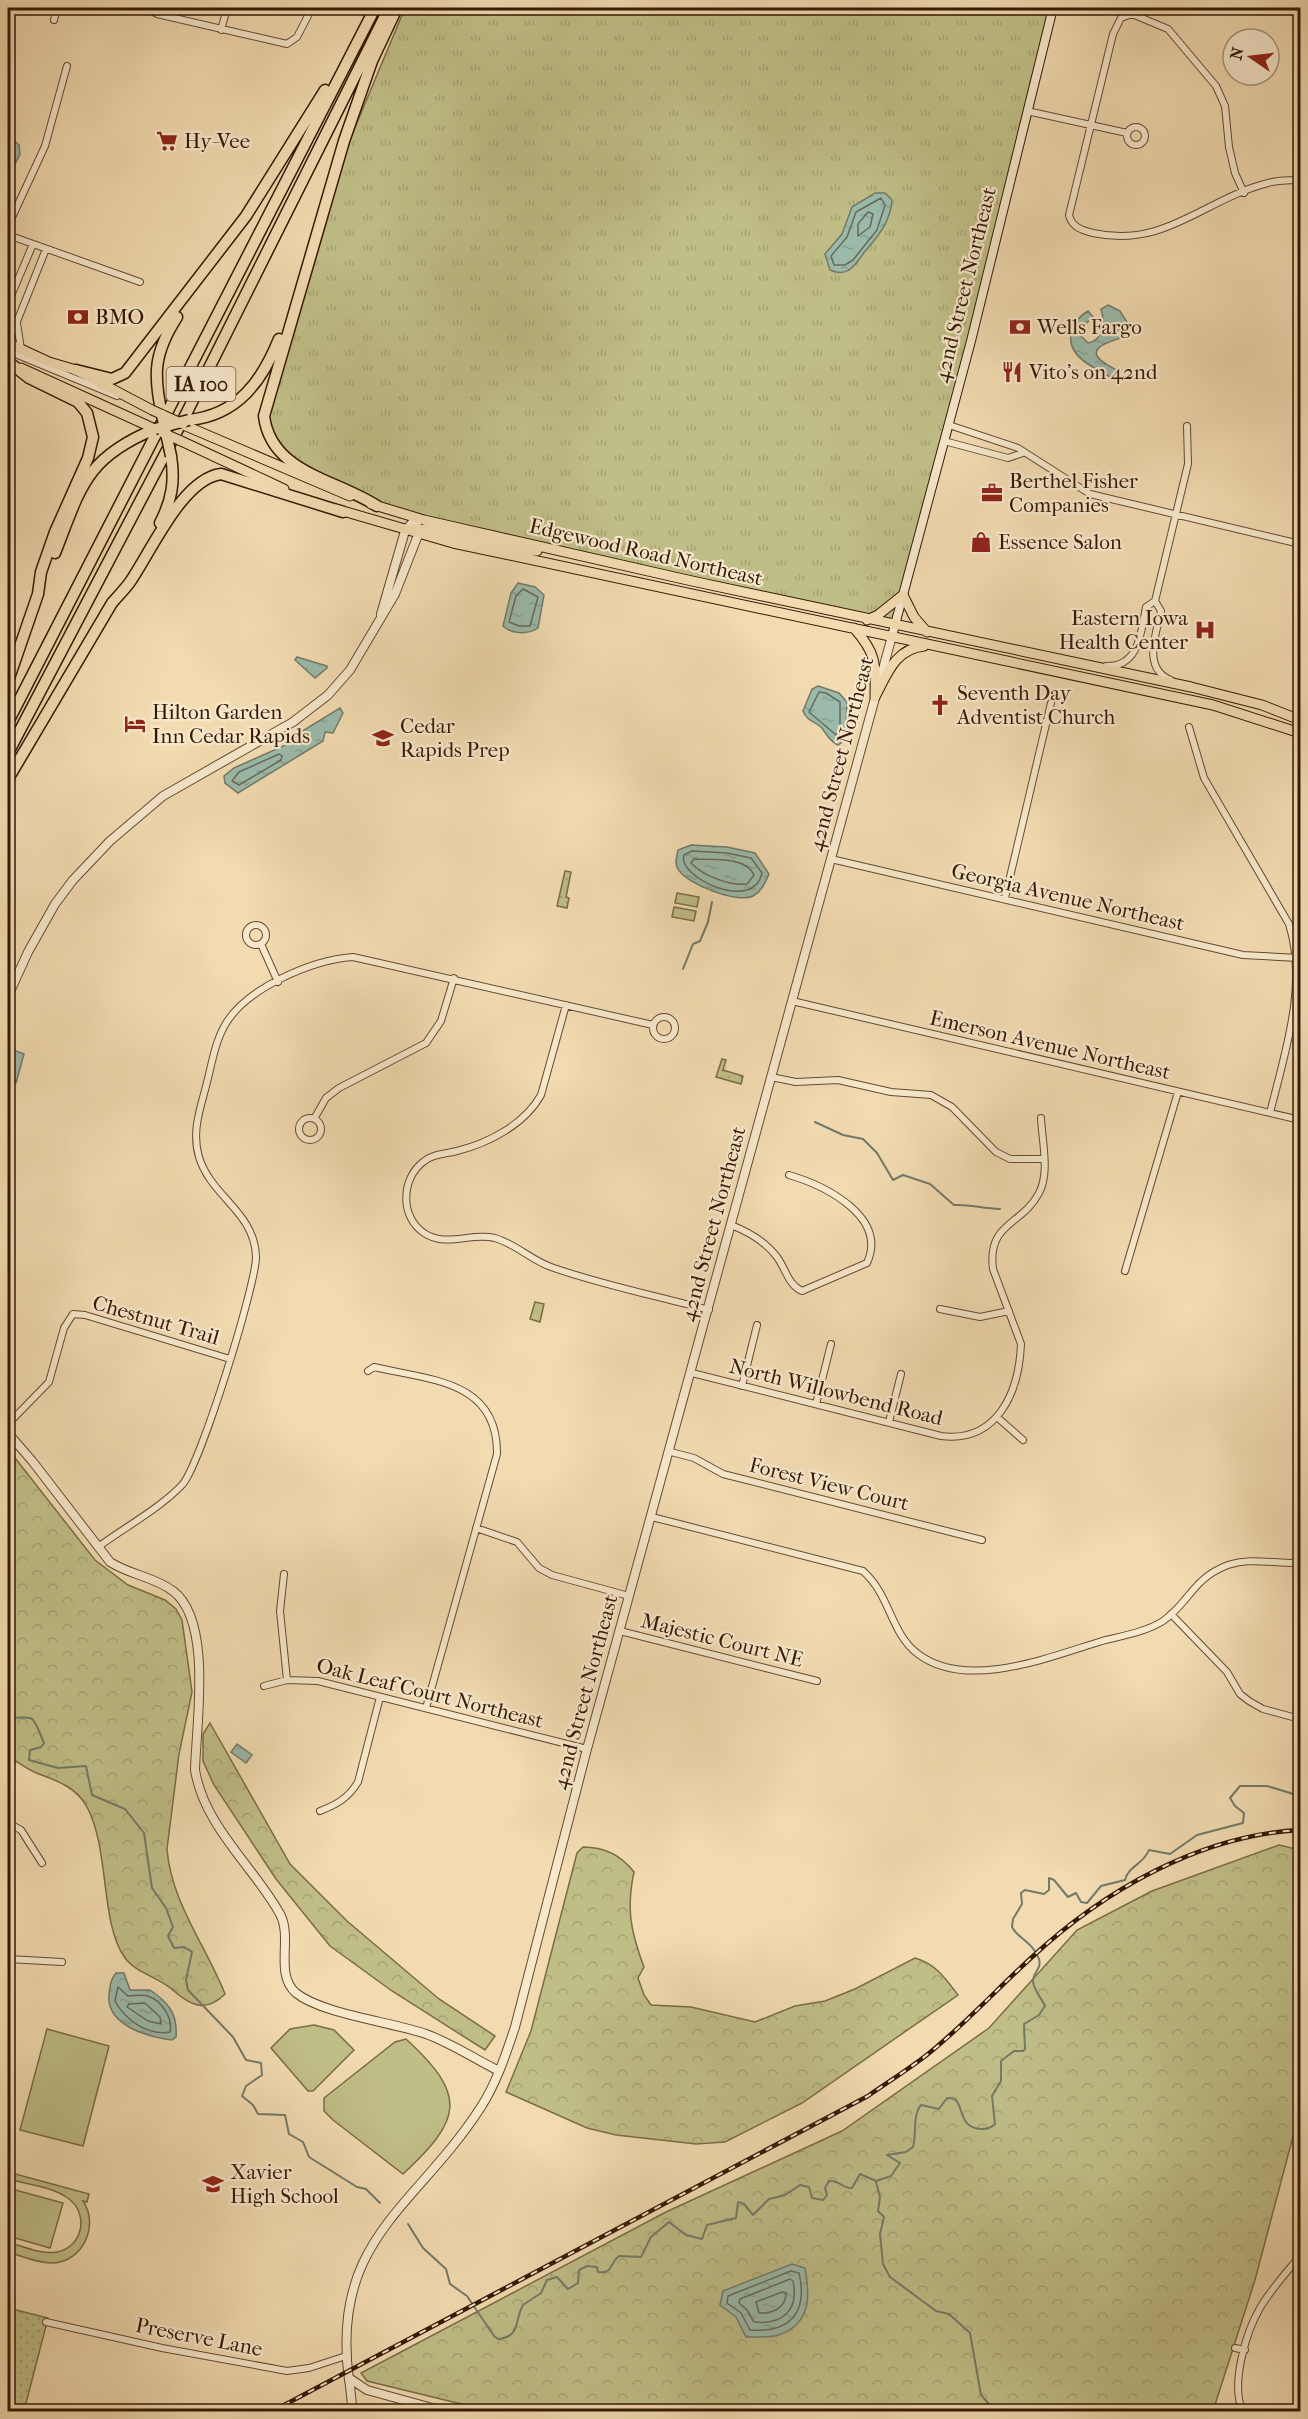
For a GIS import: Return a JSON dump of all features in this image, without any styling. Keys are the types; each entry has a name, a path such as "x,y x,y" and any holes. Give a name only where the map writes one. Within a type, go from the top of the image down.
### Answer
{"highway":[{"name":"IA 100","path":"8,722 375,8"},
{"name":"IA 100","path":"8,753 187,412 391,9"},
{"path":"377,506 357,493 297,467 282,456 266,433 264,416 317,228 357,101 391,9"},
{"path":"8,779 166,512 173,490 174,473 160,423 156,371 160,347 206,272 258,198 363,29"},
{"path":"8,681 38,594 88,477 109,453 160,423 184,423 208,417 232,406 254,388 279,337 317,228"},
{"path":"76,370 112,379 125,373 206,272"},
{"path":"8,360 29,378 78,402 87,413 93,437 88,458 40,572 38,594"},
{"path":"112,603 129,583 184,500 213,475 221,474 343,512"}],"main road":[{"name":"42nd Street Northeast","path":"892,636 949,425 1053,8"},
{"name":"Edgewood Road Northeast","path":"8,344 49,363 76,370 132,399 179,440 276,486 343,512 405,531 417,527 564,552 894,626 1191,687 1262,705 1300,720"},
{"name":"Edgewood Road Northeast","path":"8,360 145,424 160,423"},
{"name":"Edgewood Road Northeast","path":"184,423 292,474 377,506 417,527 854,628 1213,705 1300,733"},
{"path":"867,620 903,596 914,617 927,632"},
{"path":"854,628 873,654 876,666 875,697"},
{"path":"875,697 893,662 903,652 917,646 933,645"}],"street":[{"path":"54,20 57,8"},
{"path":"147,8 157,14 287,44 297,36 312,8"},
{"path":"221,30 227,8"},
{"path":"1244,193 1235,173 1229,147 1225,106 1216,86 1168,29 1132,14 1121,18 1115,26 1069,215 1071,223 1082,231 1128,238 1142,236 1268,183 1300,180"},
{"path":"8,226 45,146 67,66"},
{"path":"1027,111 1127,133"},
{"path":"8,235 140,282"},
{"path":"8,303 33,244"},
{"path":"8,344 46,249"},
{"path":"17,322 21,349"},
{"path":"8,360 13,353 73,376 116,396 132,399"},
{"path":"949,425 1005,442 1090,494 1300,544"},
{"path":"1092,665 1113,666 1125,662 1133,655 1146,607 1155,601 1188,464 1187,426"},
{"path":"944,441 1008,458 1023,453"},
{"path":"380,618 387,587 405,531 417,527"},
{"path":"8,996 28,952 55,904 91,860 136,817 163,796 293,722 328,695 360,656 395,594 417,527"},
{"path":"1155,601 1161,611 1153,647 1156,669 1166,678 1191,687"},
{"name":"42nd Street Northeast","path":"353,2412 346,2356 348,2312 358,2273 370,2247 390,2218 473,2119 499,2071 533,1962 587,1749 671,1452 892,636"},
{"path":"1005,898 1051,703"},
{"path":"1189,727 1204,778 1288,924 1298,958 1300,988 1270,1113"},
{"name":"Georgia Avenue Northeast","path":"831,859 1243,955 1298,958"},
{"path":"261,944 278,982"},
{"path":"98,1547 183,1484 198,1454 230,1359 252,1283 256,1259 255,1244 240,1213 213,1186 205,1173 195,1137 197,1119 219,1040 226,1024 244,1001 320,962 353,957 454,978 653,1025"},
{"path":"314,1119 326,1098 339,1088 426,1043 441,1021 454,978"},
{"name":"Emerson Avenue Northeast","path":"792,1001 1300,1120"},
{"path":"566,1005 542,1095 534,1108 522,1119 480,1143 432,1156 423,1161 411,1177 407,1188 408,1211 423,1232 441,1240 491,1237 515,1246 550,1267 709,1310"},
{"path":"771,1077 796,1082 838,1080 891,1092 931,1095 952,1107 996,1152 1010,1159 1043,1159"},
{"path":"1125,1271 1178,1092"},
{"path":"1023,1440 998,1418 1014,1379 1021,1344 993,1269 993,1246 998,1234 1039,1194 1043,1184 1041,1118"},
{"path":"731,1225 763,1242 778,1258 792,1284 802,1290 867,1263 873,1248 871,1234 848,1203 829,1190 789,1175"},
{"path":"940,1309 980,1317 1009,1311"},
{"name":"Chestnut Trail","path":"8,1424 49,1382 64,1328 73,1314 85,1315 230,1359"},
{"path":"742,1386 757,1325"},
{"path":"816,1404 831,1344"},
{"path":"368,1371 374,1367 454,1386 477,1399 487,1410 497,1437 497,1454 426,1708"},
{"name":"North Willowbend Road","path":"692,1373 955,1438 974,1434 998,1418"},
{"path":"889,1422 901,1374"},
{"path":"8,1433 33,1461 98,1547 118,1568 172,1590 184,1602 198,1650 200,1676 195,1770 197,1783 232,1847 281,1916 286,1939 285,1966 294,1990 318,2004 429,2035 499,2071"},
{"name":"Forest View Court","path":"671,1452 694,1458 723,1474 982,1540"},
{"path":"652,1517 863,1571 879,1587 900,1634 909,1646 931,1662 957,1670 995,1668 1037,1661 1152,1626 1171,1614 1200,1581 1231,1564 1260,1561 1300,1563"},
{"path":"476,1528 517,1542 539,1568 552,1575 629,1596"},
{"path":"284,1574 280,1611 287,1680"},
{"path":"1171,1614 1227,1672 1240,1694 1263,1709 1300,1719"},
{"name":"Majestic Court NE","path":"620,1631 817,1681"},
{"name":"Oak Leaf Court Northeast","path":"264,1686 287,1680 318,1681 587,1749"},
{"path":"320,1811 338,1804 350,1795 358,1782 380,1697"},
{"path":"8,1823 21,1830 42,1863"},
{"path":"8,1959 62,1962"},
{"path":"1243,2412 1238,2393 1245,2350 1260,2308 1300,2256"},
{"name":"Preserve Lane","path":"46,2322 162,2348 287,2371 309,2368 346,2356"},
{"path":"1235,2348 1245,2350"},
{"path":"349,2378 367,2390 447,2412"}],"green space":[{"path":"405,8 1053,8 894,626 377,506 297,467 266,433 271,396 351,137"},
{"path":"565,871 571,872 566,897 569,898 567,908 557,906"},
{"path":"677,893 699,897 697,907 675,903"},
{"path":"674,907 696,911 694,921 672,917"},
{"path":"722,1059 726,1060 723,1070 743,1076 741,1084 716,1077"},
{"path":"535,1302 544,1304 540,1322 530,1319"},
{"path":"8,1449 95,1560 128,1585 165,1600 176,1609 182,1620 192,1692 179,1754 167,1849 175,1887 182,1906 225,1994 212,2003 200,2005 187,2001 169,1987 136,1968 125,1958 117,1944 112,1926 94,1824 83,1800 66,1786 31,1770 8,1756"},
{"path":"210,1723 290,1864 347,1921 439,1999 495,2036 485,2050 392,1991 330,1946 276,1879 214,1785 203,1761 203,1734"},
{"path":"1279,1845 1300,1850 1300,2110 1255,2280 1213,2411 494,2412 367,2381 361,2373 666,2212 842,2131 989,2028 1077,1930 1152,1891"},
{"path":"583,1847 612,1853 634,1872 630,1898 631,1921 644,1967 638,1978 644,1995 651,2005 691,2007 755,2022 795,2006 825,2001 855,1989 915,1958 934,1968 958,1995 802,2103 725,2142 696,2144 616,2135 587,2128 506,2092 531,2031 577,1853"},
{"path":"314,2025 334,2030 354,2050 313,2091 308,2091 271,2048 290,2029"},
{"path":"47,2029 109,2046 83,2146 20,2130"},
{"path":"406,2039 440,2076 448,2092 450,2107 446,2122 437,2138 403,2174 333,2120 324,2111 324,2098 395,2042"},
{"path":"8,2172 89,2194 87,2202 83,2201 88,2210 89,2230 81,2249 73,2256 65,2261 48,2263 8,2252 8,2242 32,2250 51,2253 66,2249 77,2237 81,2221 75,2205 69,2199 48,2189 8,2179"},
{"path":"8,2188 63,2203 50,2248 8,2236"},
{"path":"8,2308 48,2318 24,2411 8,2411"}],"water":[{"path":"8,136 19,145 20,154 14,166 8,167"},
{"path":"875,193 885,193 892,200 884,227 852,268 843,272 830,270 825,254 842,234 852,207"},
{"path":"1108,305 1120,311 1127,322 1123,337 1101,346 1096,354 1119,372 1119,377 1114,379 1082,360 1072,347 1071,341 1072,329 1088,311 1093,317 1083,326 1081,336 1088,343 1097,338 1103,324 1101,309"},
{"path":"518,583 535,587 544,595 538,628 525,633 515,632 503,626 511,593"},
{"path":"297,657 327,666 327,668 315,678 295,660"},
{"path":"818,686 839,693 847,702 846,729 838,745 803,711 812,689"},
{"path":"340,708 343,713 333,733 325,732 323,741 238,793 225,783 224,776 234,768 290,743 299,733"},
{"path":"691,845 727,847 755,853 769,874 765,884 756,894 746,898 725,895 691,881 677,867 676,860 678,850"},
{"path":"13,1050 24,1054 16,1083 8,1088 8,1055"},
{"path":"237,1744 252,1755 246,1763 231,1752"},
{"path":"116,1973 124,1973 130,1990 150,1990 167,2004 175,2022 176,2037 172,2040 141,2033 114,2015 109,1995 111,1981"},
{"path":"792,2264 805,2268 808,2298 803,2316 790,2330 779,2335 746,2337 736,2317 720,2305 723,2291"}],"waterway":[{"path":"683,969 693,944 700,941 708,922 712,902"},
{"path":"815,1122 843,1135 863,1139 877,1153 893,1180 903,1175 930,1184 954,1205 1000,1209"},
{"path":"8,1592 12,1600 8,1604"},
{"path":"8,1680 13,1695 8,1698"},
{"path":"8,1718 24,1717 35,1722 44,1743 41,1747 30,1750 29,1760 58,1768 86,1766 92,1795 125,1809 144,1833 152,1888 166,1908 173,1927 168,1936 174,1948 184,1947 192,1952 186,1980 188,1990 233,2037 246,2060 261,2063 262,2075 246,2086 242,2096 253,2105 258,2114 285,2115 289,2134 303,2142 309,2157 357,2187 366,2189 380,2203"},
{"path":"408,2224 423,2248 446,2269 450,2284 467,2296 498,2339 505,2338 514,2332 523,2305 541,2293 547,2280 557,2277 568,2289 578,2283 579,2270 587,2266 597,2267 598,2272 603,2272 609,2270 619,2256 641,2257 651,2237 669,2222 686,2235 702,2239 707,2225 736,2218 738,2202 744,2204 753,2215 769,2199 785,2195 800,2185 809,2187 812,2198 823,2200 827,2195 825,2188 829,2181 852,2188 860,2174 876,2181 891,2176 900,2163 887,2155 906,2152 913,2147 917,2114 921,2105 939,2109 947,2098 953,2099 960,2107 967,2123 973,2127 986,2129 995,2124 992,2096 1001,2081 1001,2061 1014,2051 1025,2049 1024,2024 1039,2015 1045,2006 1033,1984 1039,1959 1033,1948 1012,1927 1013,1919 1022,1904 1021,1893 1025,1890 1044,1894 1049,1890 1049,1878 1054,1880 1068,1897 1076,1893 1081,1902 1087,1903 1101,1886 1125,1880 1149,1850 1170,1854 1197,1835 1243,1823 1244,1813 1235,1806 1230,1798 1240,1786 1267,1786 1300,1796"},
{"path":"876,2182 880,2197 878,2211 884,2217 880,2234 883,2264 890,2277 936,2311 949,2314 970,2333 981,2395 988,2403 988,2412"}],"railway":[{"path":"271,2412 868,2096 928,2054 1059,1933 1121,1889 1190,1855 1226,1843 1263,1834 1300,1830"}],"place":[{"name":"Hy-Vee","path":"167,141"},
{"name":"BMO","path":"78,317"},
{"name":"Wells Fargo","path":"1020,327"},
{"name":"Vito's on 42nd","path":"1012,372"},
{"name":"Berthel Fisher Companies","path":"992,493"},
{"name":"Essence Salon","path":"981,542"},
{"name":"Eastern Iowa Health Center","path":"1205,630"},
{"name":"Seventh Day Adventist Church","path":"940,705"},
{"name":"Hilton Garden Inn Cedar Rapids","path":"135,724"},
{"name":"Cedar Rapids Prep","path":"383,738"},
{"name":"Xavier High School","path":"213,2184"}]}
